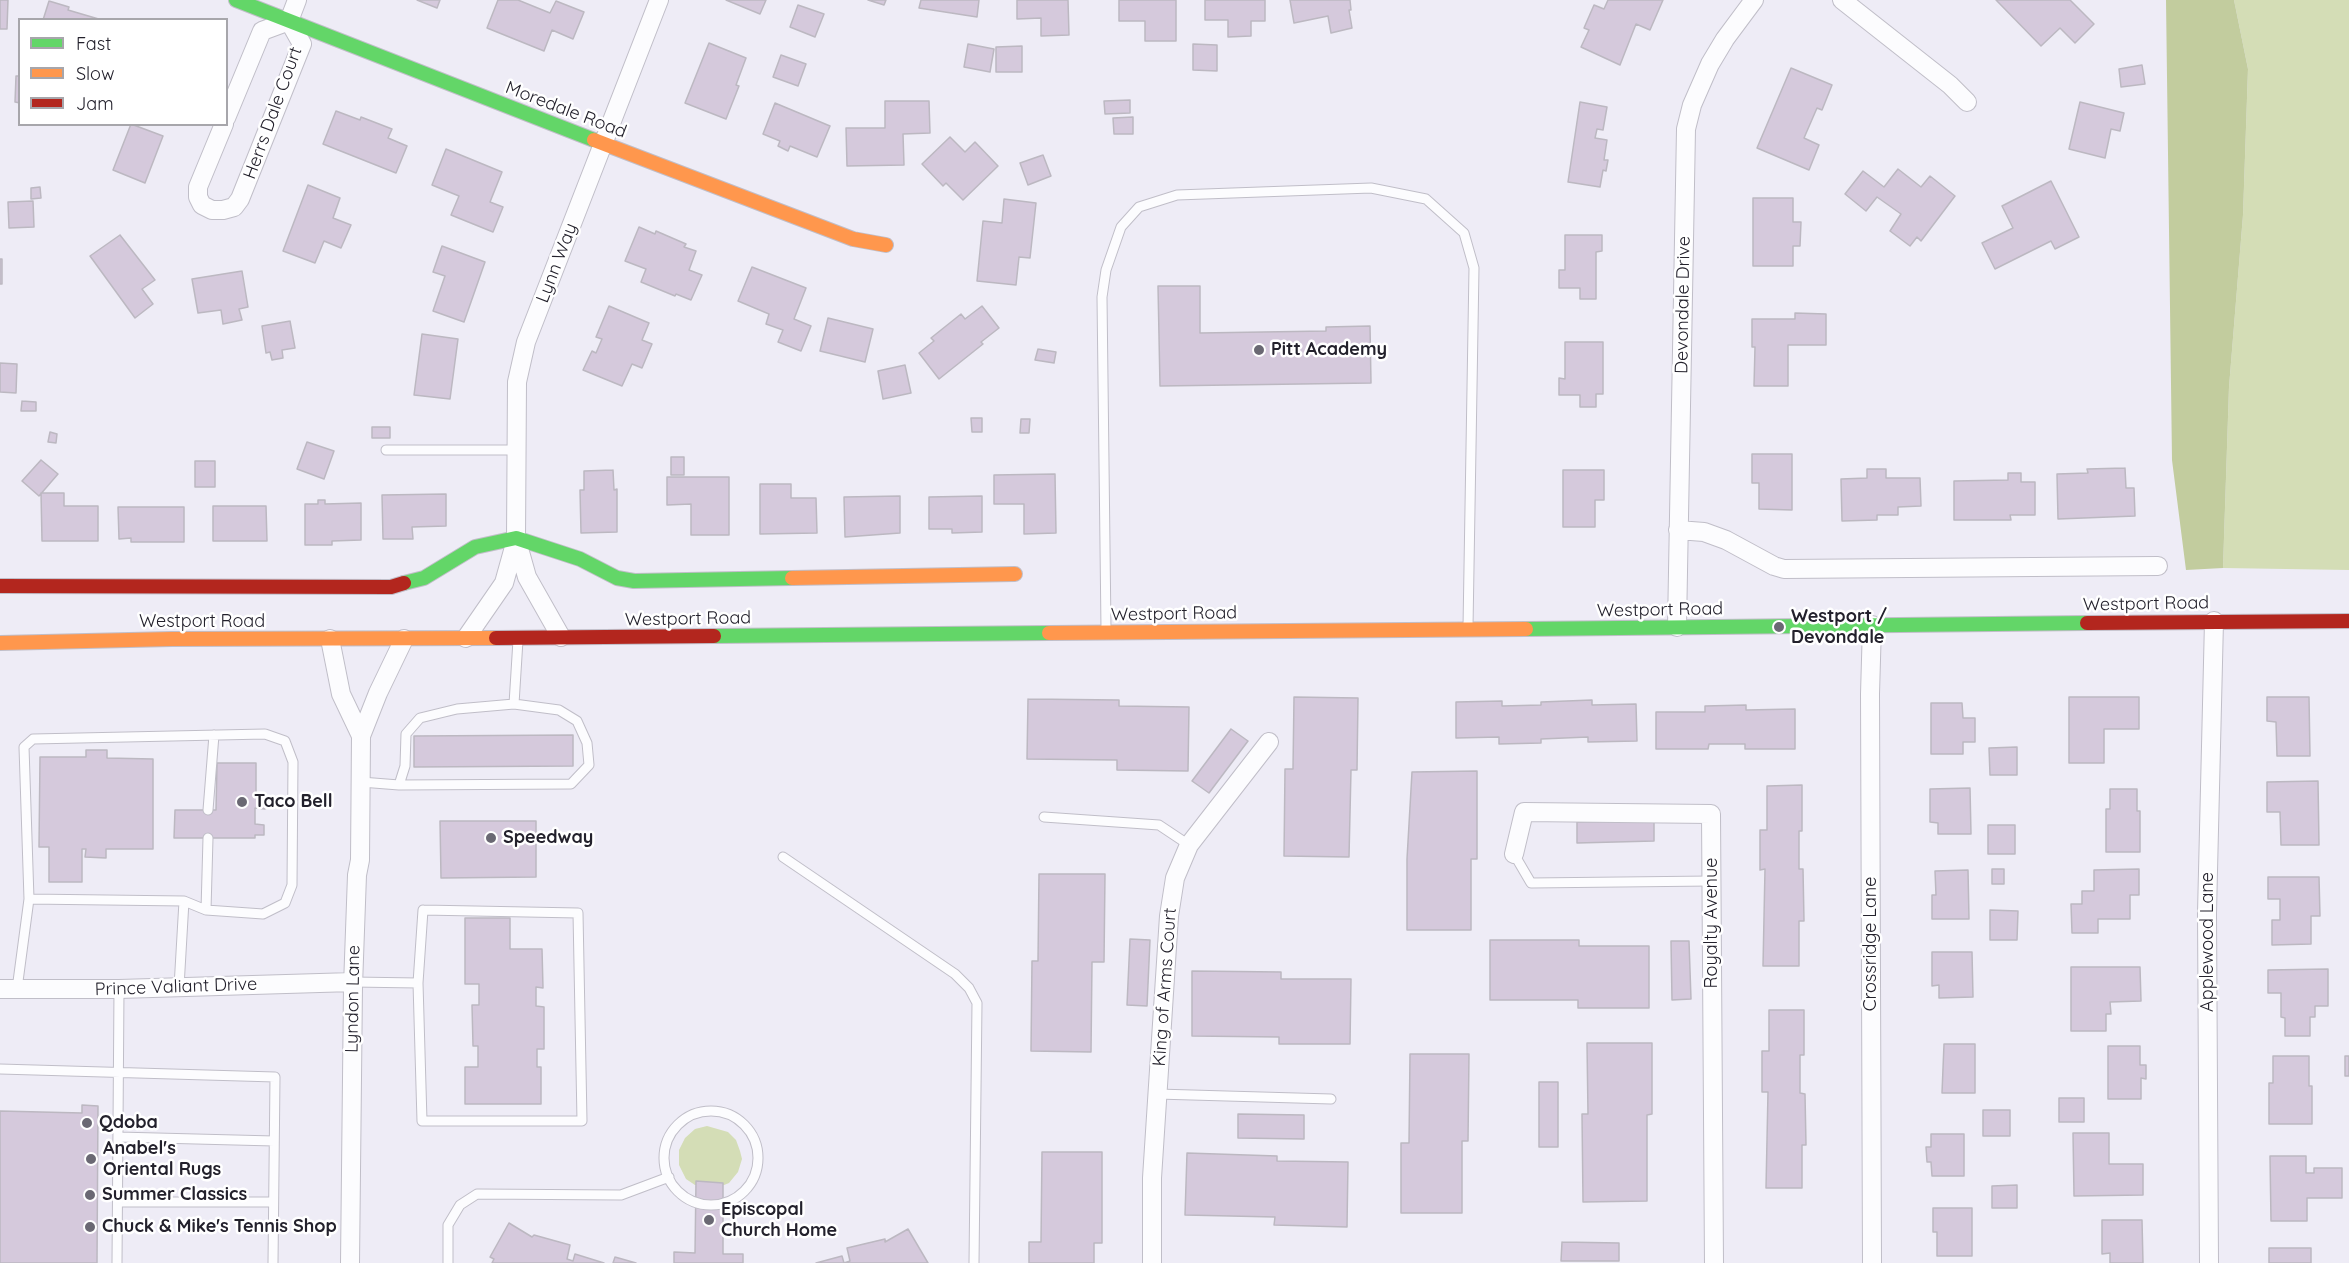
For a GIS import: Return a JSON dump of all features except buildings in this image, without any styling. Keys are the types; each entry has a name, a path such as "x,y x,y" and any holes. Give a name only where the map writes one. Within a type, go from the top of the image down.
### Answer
{"main road":[{"name":"Moredale Road","path":"236,0 853,239 886,244"},
{"path":"0,586 391,587 424,578 476,547 516,538 580,559 617,578 634,581 1015,574"},
{"name":"Westport Road","path":"0,643 172,639 404,639 2349,621"}],"street":[{"path":"289,21 297,0"},
{"name":"Lynn Way","path":"466,638 504,583 516,538 517,382 526,342 659,0"},
{"name":"Devondale Drive","path":"1677,627 1686,129 1692,105 1710,64 1725,39 1754,0"},
{"path":"1842,0 1950,85 1967,102"},
{"name":"Herrs Dale Court","path":"223,126 198,187 198,197 202,204 212,210 234,207 240,199 302,44 289,21 262,31 228,113"},
{"path":"1678,530 1704,532 1726,540 1784,569 2158,566"},
{"name":"Lynn Way","path":"516,538 527,577 561,637"},
{"name":"Applewood Lane","path":"2208,1263 2207,913 2214,621"},
{"name":"Crossridge Lane","path":"1872,625 1872,1263"},
{"name":"Lyndon Lane","path":"330,639 340,694 361,736"},
{"name":"Lyndon Lane","path":"350,1263 353,982 357,875 360,860 361,736 378,693 404,639"},
{"name":"King of Arms Court","path":"1152,1263 1152,1178 1157,1094 1169,916 1175,878 1189,845 1269,742"},
{"name":"Royalty Avenue","path":"1514,854 1524,812 1711,814 1714,1263"},
{"name":"Prince Valiant Drive","path":"9,989 353,982"}],"lane":[{"path":"1106,632 1102,297 1106,270 1121,227 1139,207 1177,195 1371,188 1426,199 1464,233 1474,268 1468,629"},
{"path":"386,450 516,450"},
{"path":"513,704 518,637"},
{"path":"361,782 399,785 571,784 589,765 587,743 577,722 559,710 513,704 457,710 420,718 406,734 405,766 399,785"},
{"path":"9,989 28,899 24,747 33,739 265,734 285,741 293,762 292,885 285,903 263,914 206,910 184,901 28,899"},
{"path":"208,810 214,735"},
{"path":"1044,817 1159,825 1189,845"},
{"path":"206,910 208,838"},
{"path":"1514,854 1531,884 1711,881"},
{"path":"783,857 954,974 969,988 977,1003 974,1263"},
{"path":"179,987 184,901"},
{"path":"423,910 578,913 582,1120 422,1121 418,983 423,910"},
{"path":"353,982 418,983"},
{"path":"117,1263 118,988"},
{"path":"0,1069 275,1077 273,1263"},
{"path":"1157,1094 1331,1099"},
{"path":"712,1111 727,1113 740,1120 750,1131 757,1144 756,1174 748,1187 737,1197 724,1203 709,1205 693,1201 680,1192 669,1177 665,1164 666,1148 671,1133 682,1121 696,1113 712,1111"},
{"path":"118,1137 274,1141"},
{"path":"448,1263 448,1225 460,1205 477,1194 621,1195 669,1177"},
{"path":"118,1202 273,1202"}],"green space":[{"path":"2166,0 2234,0 2248,69 2243,215 2229,387 2223,568 2186,570 2172,460"},
{"path":"2234,0 2349,0 2349,570 2223,568 2229,387 2243,215 2248,69"},
{"path":"707,1126 728,1132 736,1140 740,1151 742,1159 738,1172 729,1183 724,1185 695,1185 686,1179 679,1165 679,1150 685,1138 695,1129"}],"traffic: fast":[{"path":"236,0 594,140"},
{"path":"404,583 424,578 475,547 516,538 580,559 617,578 634,581 792,578"},
{"path":"1526,629 2087,623"},
{"path":"714,636 1049,633"}],"traffic: slow":[{"path":"594,140 853,239 886,245"},
{"path":"792,578 1015,574"},
{"path":"1049,633 1526,629"},
{"path":"0,643 172,639 496,638"}],"traffic: jam":[{"path":"0,586 391,587 404,583"},
{"path":"2087,623 2349,621"},
{"path":"496,638 714,636"}],"place":[{"name":"Pitt Academy","path":"1259,350"},
{"name":"Westport / Devondale","path":"1779,627"},
{"name":"Taco Bell","path":"242,802"},
{"name":"Speedway","path":"491,838"},
{"name":"Qdoba","path":"87,1123"},
{"name":"Anabel's Oriental Rugs","path":"91,1159"},
{"name":"Summer Classics","path":"90,1195"},
{"name":"Episcopal Church Home","path":"709,1220"},
{"name":"Chuck & Mike's Tennis Shop","path":"90,1227"}]}
